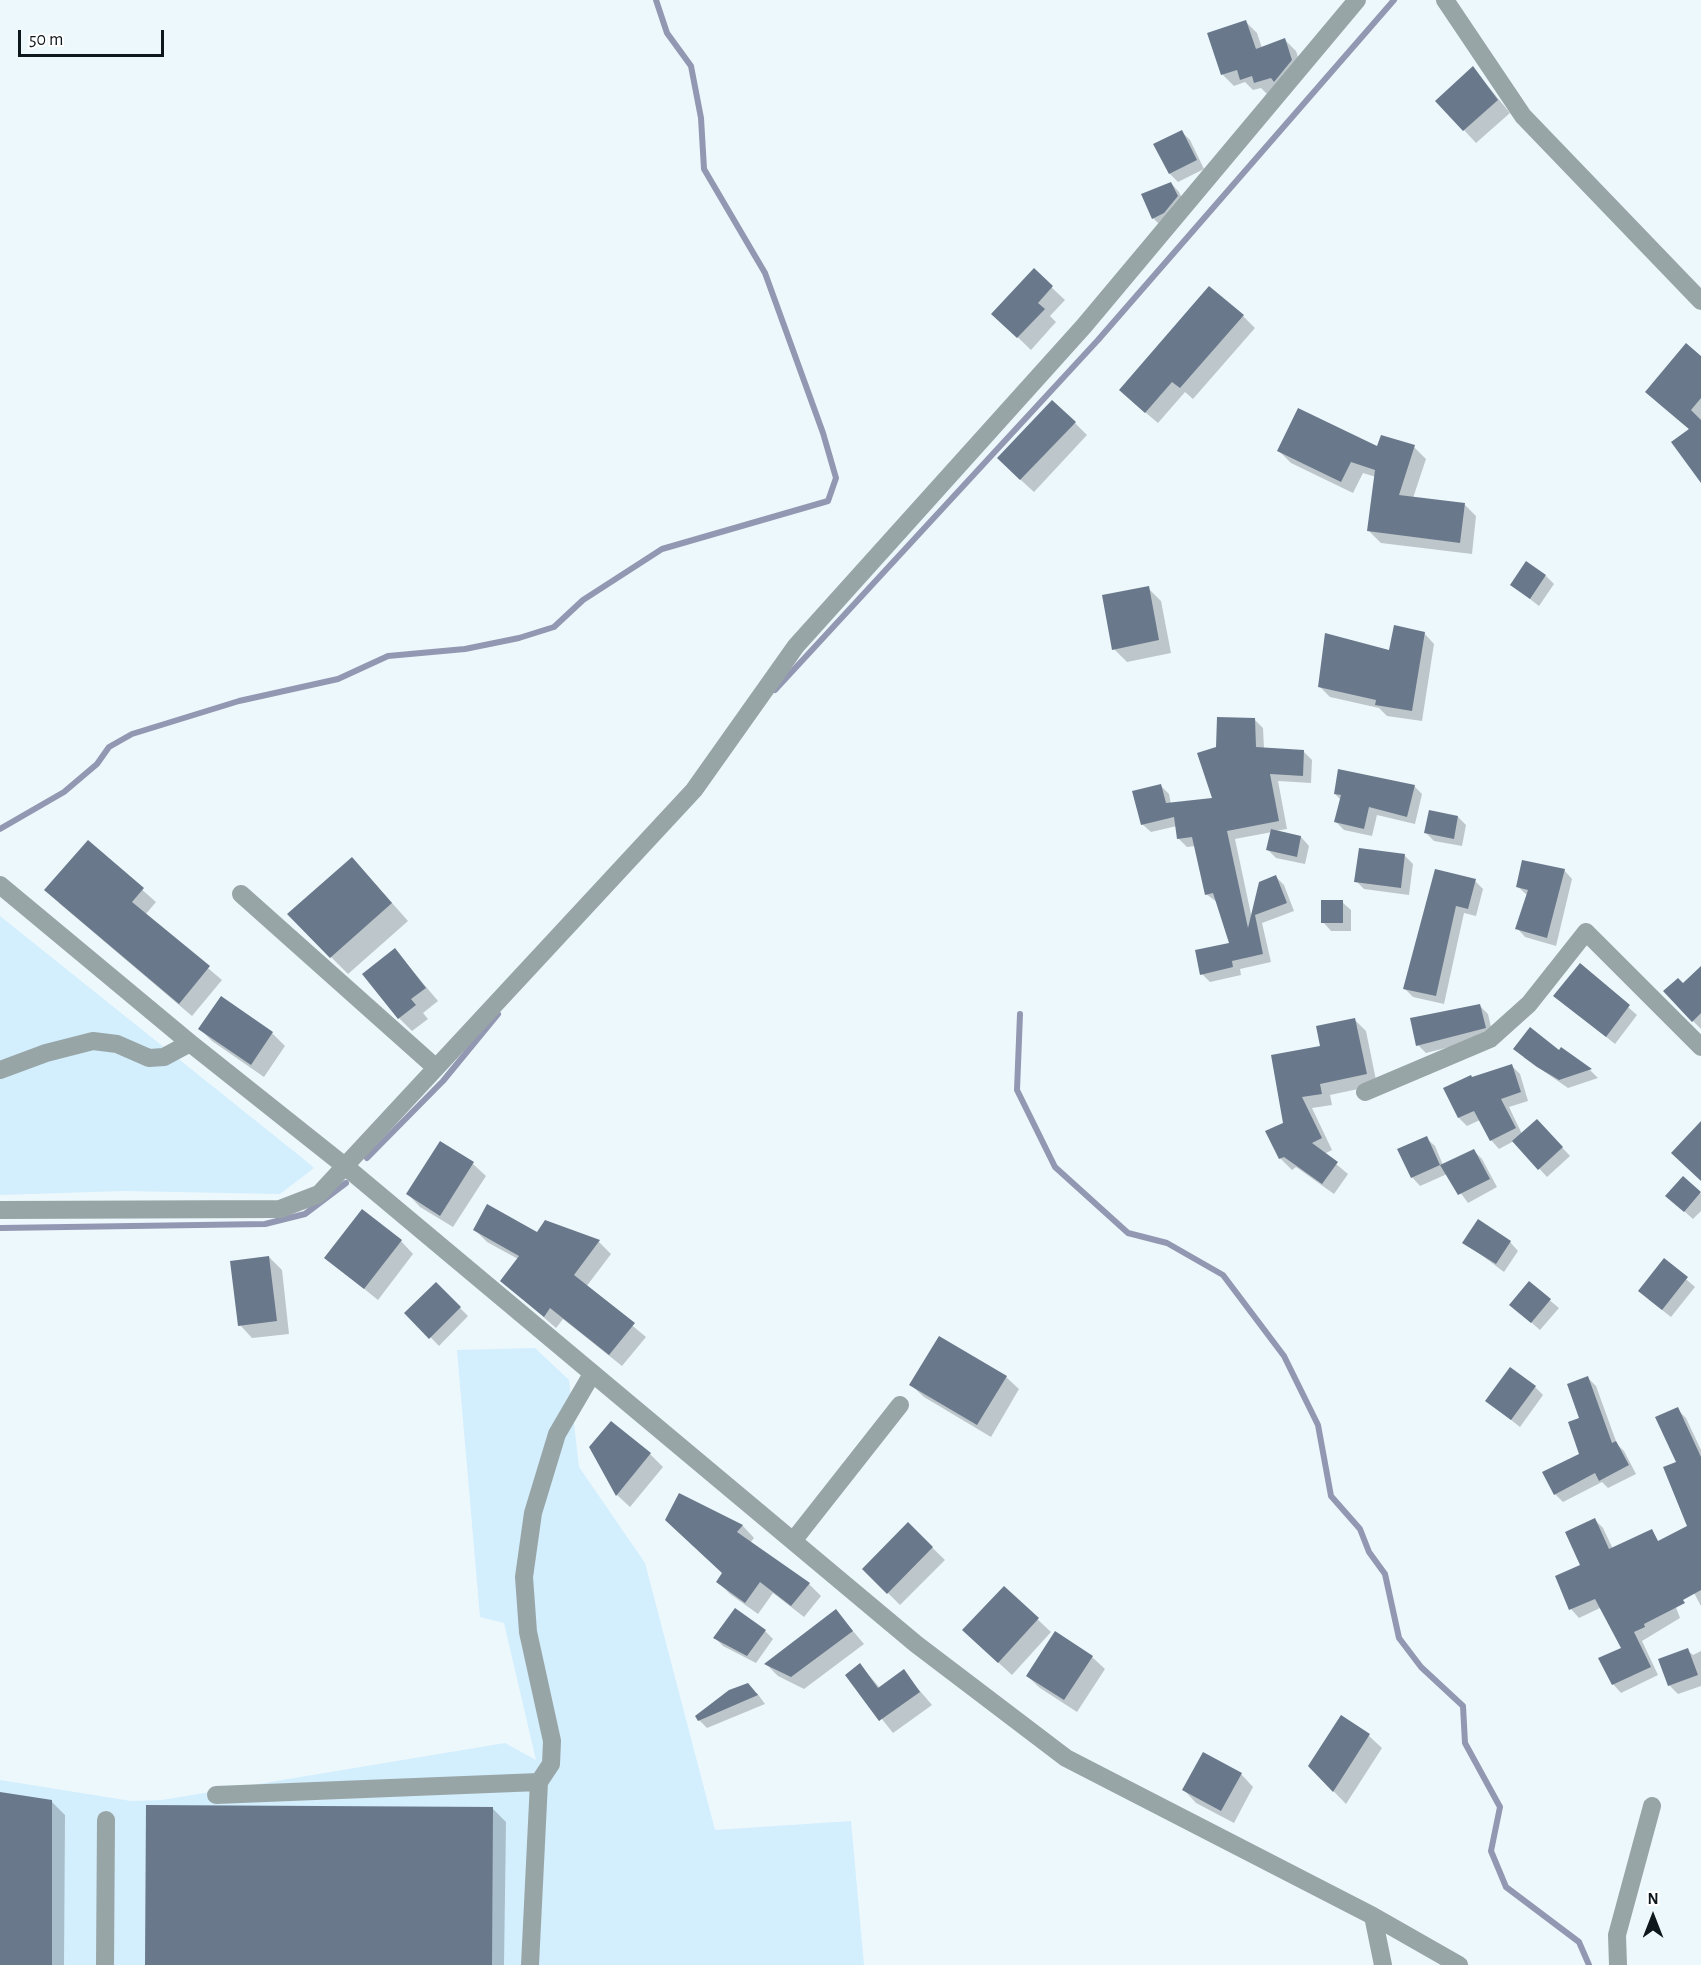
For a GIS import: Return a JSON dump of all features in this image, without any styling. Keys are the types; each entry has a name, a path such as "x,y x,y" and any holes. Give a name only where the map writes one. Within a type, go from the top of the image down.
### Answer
{"street":[{"path":"0,1210 280,1209 319,1194 694,790 796,646 1084,326 1357,0"},
{"path":"1445,0 1523,116 1701,301"},
{"path":"0,885 190,1043 346,1167 916,1644 1066,1758 1373,1916 1459,1965"},
{"path":"241,894 435,1067"},
{"path":"1365,1092 1491,1039 1529,1004 1586,932 1701,1047"},
{"path":"0,1070 46,1053 93,1041 117,1044 149,1058 164,1057 190,1043"},
{"path":"530,1965 539,1782 551,1764 552,1742 528,1632 524,1577 533,1513 557,1434 592,1374"},
{"path":"793,1541 900,1405"},
{"path":"216,1795 539,1782"},
{"path":"1618,1965 1617,1935 1652,1806"},
{"path":"105,1965 106,1820"},
{"path":"1373,1916 1383,1965"}],"shaded area":[{"path":"0,916 314,1168 280,1194 123,1191 0,1195"},
{"path":"535,1348 569,1380 579,1467 645,1563 715,1830 851,1821 864,1965 0,1965 0,1780 131,1801 162,1800 505,1743 536,1760 504,1623 480,1617 457,1350"}],"building":[{"path":"1246,20 1256,49 1285,38 1292,60 1274,82 1271,78 1254,83 1252,76 1240,80 1237,70 1221,75 1207,33"},
{"path":"1473,66 1498,100 1463,131 1435,101"},
{"path":"1182,130 1197,160 1169,174 1153,144"},
{"path":"1171,182 1178,196 1164,213 1152,219 1141,194"},
{"path":"1034,268 1053,286 1038,303 1045,309 1017,338 991,314"},
{"path":"1209,286 1244,315 1180,388 1172,382 1145,413 1119,390"},
{"path":"1686,343 1701,356 1701,398 1691,410 1701,420 1701,483 1671,442 1689,429 1645,392"},
{"path":"1052,400 1076,422 1020,480 997,458"},
{"path":"1298,408 1377,446 1381,435 1415,445 1399,495 1465,503 1460,543 1367,531 1375,470 1351,462 1341,482 1277,451"},
{"path":"1526,561 1546,575 1530,599 1510,585"},
{"path":"1149,586 1159,640 1112,650 1102,595"},
{"path":"1394,625 1425,632 1412,711 1375,705 1376,700 1318,687 1325,633 1389,650"},
{"path":"1217,717 1255,718 1256,747 1304,750 1303,776 1270,774 1279,821 1227,831 1248,928 1259,882 1276,875 1287,903 1255,915 1263,954 1232,961 1233,967 1200,975 1195,950 1229,943 1213,893 1205,895 1192,837 1177,839 1174,817 1141,825 1132,791 1161,784 1166,803 1212,798 1197,753 1216,747"},
{"path":"1338,769 1415,785 1407,817 1369,807 1364,829 1334,822 1341,795 1334,794"},
{"path":"1429,810 1458,816 1454,839 1424,833"},
{"path":"1271,829 1301,836 1297,857 1266,850"},
{"path":"88,840 144,888 132,902 210,966 179,1004 44,890"},
{"path":"1359,848 1405,854 1401,888 1354,882"},
{"path":"352,857 392,903 330,958 287,914"},
{"path":"1522,860 1565,869 1547,938 1515,929 1528,890 1516,887"},
{"path":"1435,869 1476,879 1468,909 1456,906 1436,996 1403,989"},
{"path":"1321,900 1343,900 1343,923 1321,923"},
{"path":"395,948 426,988 411,999 416,1005 398,1019 362,974"},
{"path":"1580,963 1630,1005 1606,1037 1553,996"},
{"path":"1701,966 1701,1013 1692,1022 1663,991 1678,978 1683,983"},
{"path":"221,996 273,1032 251,1065 198,1029"},
{"path":"1480,1004 1486,1028 1416,1046 1410,1018"},
{"path":"1355,1018 1367,1074 1320,1084 1322,1094 1302,1097 1322,1138 1312,1143 1338,1162 1322,1184 1284,1157 1279,1159 1265,1131 1283,1123 1271,1055 1320,1046 1316,1026"},
{"path":"1530,1027 1559,1050 1561,1047 1592,1069 1559,1080 1537,1067 1513,1049"},
{"path":"1512,1064 1521,1092 1501,1099 1516,1128 1490,1141 1474,1111 1458,1118 1443,1088 1471,1075 1472,1077"},
{"path":"1537,1119 1563,1147 1538,1170 1512,1141"},
{"path":"1701,1121 1701,1181 1671,1153"},
{"path":"1427,1136 1440,1165 1411,1178 1397,1149"},
{"path":"440,1141 474,1162 440,1216 406,1194"},
{"path":"1474,1149 1490,1179 1458,1195 1440,1165"},
{"path":"1683,1176 1701,1192 1684,1212 1665,1196"},
{"path":"487,1204 537,1232 545,1220 600,1240 574,1275 635,1323 609,1355 550,1308 544,1317 500,1281 519,1256 473,1230"},
{"path":"362,1209 402,1240 364,1289 324,1258"},
{"path":"1478,1219 1511,1241 1496,1264 1462,1243"},
{"path":"269,1256 277,1321 238,1326 230,1261"},
{"path":"1664,1258 1688,1277 1662,1310 1638,1291"},
{"path":"1529,1281 1551,1299 1531,1323 1509,1305"},
{"path":"436,1282 461,1307 429,1339 404,1313"},
{"path":"939,1336 1007,1376 977,1425 909,1385"},
{"path":"1510,1367 1536,1386 1511,1420 1485,1401"},
{"path":"1588,1376 1612,1443 1616,1441 1629,1465 1599,1481 1595,1473 1554,1495 1542,1472 1579,1454 1568,1422 1579,1418 1567,1384"},
{"path":"1678,1407 1701,1457 1701,1590 1683,1600 1685,1603 1644,1624 1645,1627 1634,1632 1651,1667 1612,1685 1598,1658 1621,1648 1595,1599 1569,1610 1555,1576 1580,1565 1565,1532 1595,1518 1609,1549 1652,1529 1658,1541 1687,1526 1663,1467 1676,1462 1655,1417"},
{"path":"611,1421 651,1453 616,1496 589,1447"},
{"path":"679,1493 743,1525 737,1532 810,1583 791,1606 760,1582 745,1603 716,1582 722,1573 665,1520"},
{"path":"908,1522 933,1547 887,1594 862,1569"},
{"path":"1004,1586 1039,1618 998,1663 962,1630"},
{"path":"735,1608 766,1630 747,1656 713,1638"},
{"path":"836,1609 853,1631 791,1677 764,1664"},
{"path":"1055,1631 1093,1656 1064,1700 1026,1676"},
{"path":"1688,1648 1698,1675 1668,1686 1658,1659"},
{"path":"860,1663 878,1688 904,1669 920,1692 879,1721 845,1675"},
{"path":"748,1683 758,1695 698,1721 695,1716 729,1690"},
{"path":"1341,1715 1370,1734 1333,1792 1308,1766"},
{"path":"1203,1752 1242,1773 1221,1811 1182,1790"},
{"path":"0,1792 52,1800 52,1965 0,1965"},
{"path":"146,1805 493,1807 492,1965 145,1965"}],"waterway":[{"path":"0,829 64,792 97,764 109,747 132,734 239,701 338,679 388,656 465,649 519,638 554,627 583,600 662,549 828,501 836,478 823,433 765,273 704,169 701,118 691,66 667,33 656,0"},
{"path":"775,690 1098,340 1394,0"},
{"path":"367,1158 443,1081 498,1014"},
{"path":"1020,1014 1017,1090 1055,1167 1128,1233 1167,1243 1223,1275 1284,1356 1318,1425 1331,1496 1360,1529 1369,1552 1385,1574 1399,1638 1421,1667 1463,1706 1465,1743 1500,1807 1491,1851 1506,1887 1579,1942 1589,1965"},
{"path":"0,1228 265,1224 305,1214 346,1183"}]}
